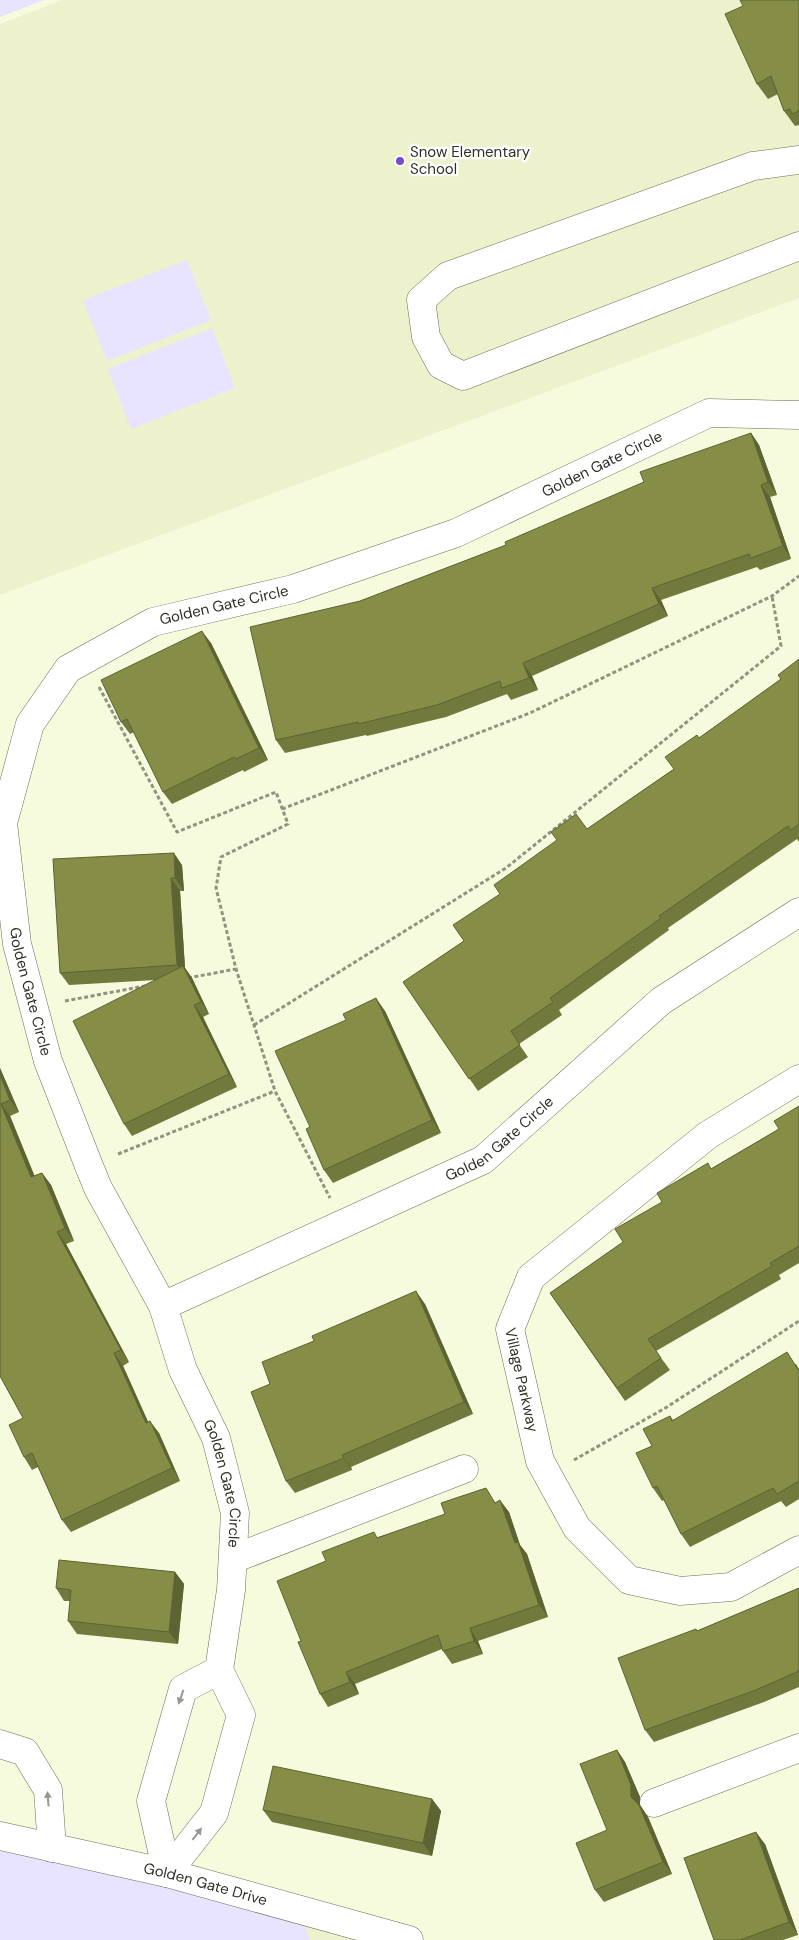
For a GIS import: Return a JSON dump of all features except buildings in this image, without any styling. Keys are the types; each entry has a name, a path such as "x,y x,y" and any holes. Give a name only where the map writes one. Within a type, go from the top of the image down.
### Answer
{"street":[{"path":"799,160 753,166 448,276 421,300 426,338 441,365 462,376 799,246"},
{"name":"Golden Gate Circle","path":"219,1670 231,1590 236,1513 216,1438 183,1370 163,1306 98,1188 89,1166 48,1062 16,944 3,823 30,724 68,669 152,622 293,589 456,532 709,413 799,415"},
{"name":"Golden Gate Circle","path":"163,1306 483,1160 661,1000 799,912"},
{"name":"Village Parkway","path":"799,1079 708,1135 531,1277 510,1329 540,1461 577,1528 629,1580 680,1591 731,1587 799,1550"},
{"path":"233,1559 464,1469"},
{"path":"219,1670 241,1715 214,1813 168,1873 151,1801 183,1689 219,1670"},
{"path":"0,1744 25,1752 48,1790 52,1848"},
{"path":"654,1803 799,1748"},
{"name":"Golden Gate Drive","path":"0,1836 168,1873 357,1932 409,1940"}],"path":[{"path":"282,809 530,713 772,596 799,576"},
{"path":"254,1025 506,868 782,646 772,596"},
{"path":"84,660 177,832 276,792 288,824 221,858 216,888 236,969 275,1091 343,1224"},
{"path":"178,980 236,969"},
{"path":"33,1008 149,986"},
{"path":"89,1166 275,1091"},
{"path":"547,1475 667,1407 799,1321"}],"shaded area":[{"path":"0,0 44,0 0,17"},
{"name":"Snow Elementary School","path":"62,0 799,0 799,298 0,595 0,24"},
{"path":"187,260 211,320 107,361 83,300"},
{"path":"212,328 235,388 131,429 108,369"},
{"path":"0,1836 300,1910 310,1940 0,1940"},
{"path":"300,1910 408,1940 310,1940"}],"place":[{"name":"Snow Elementary School","path":"400,161"}]}
